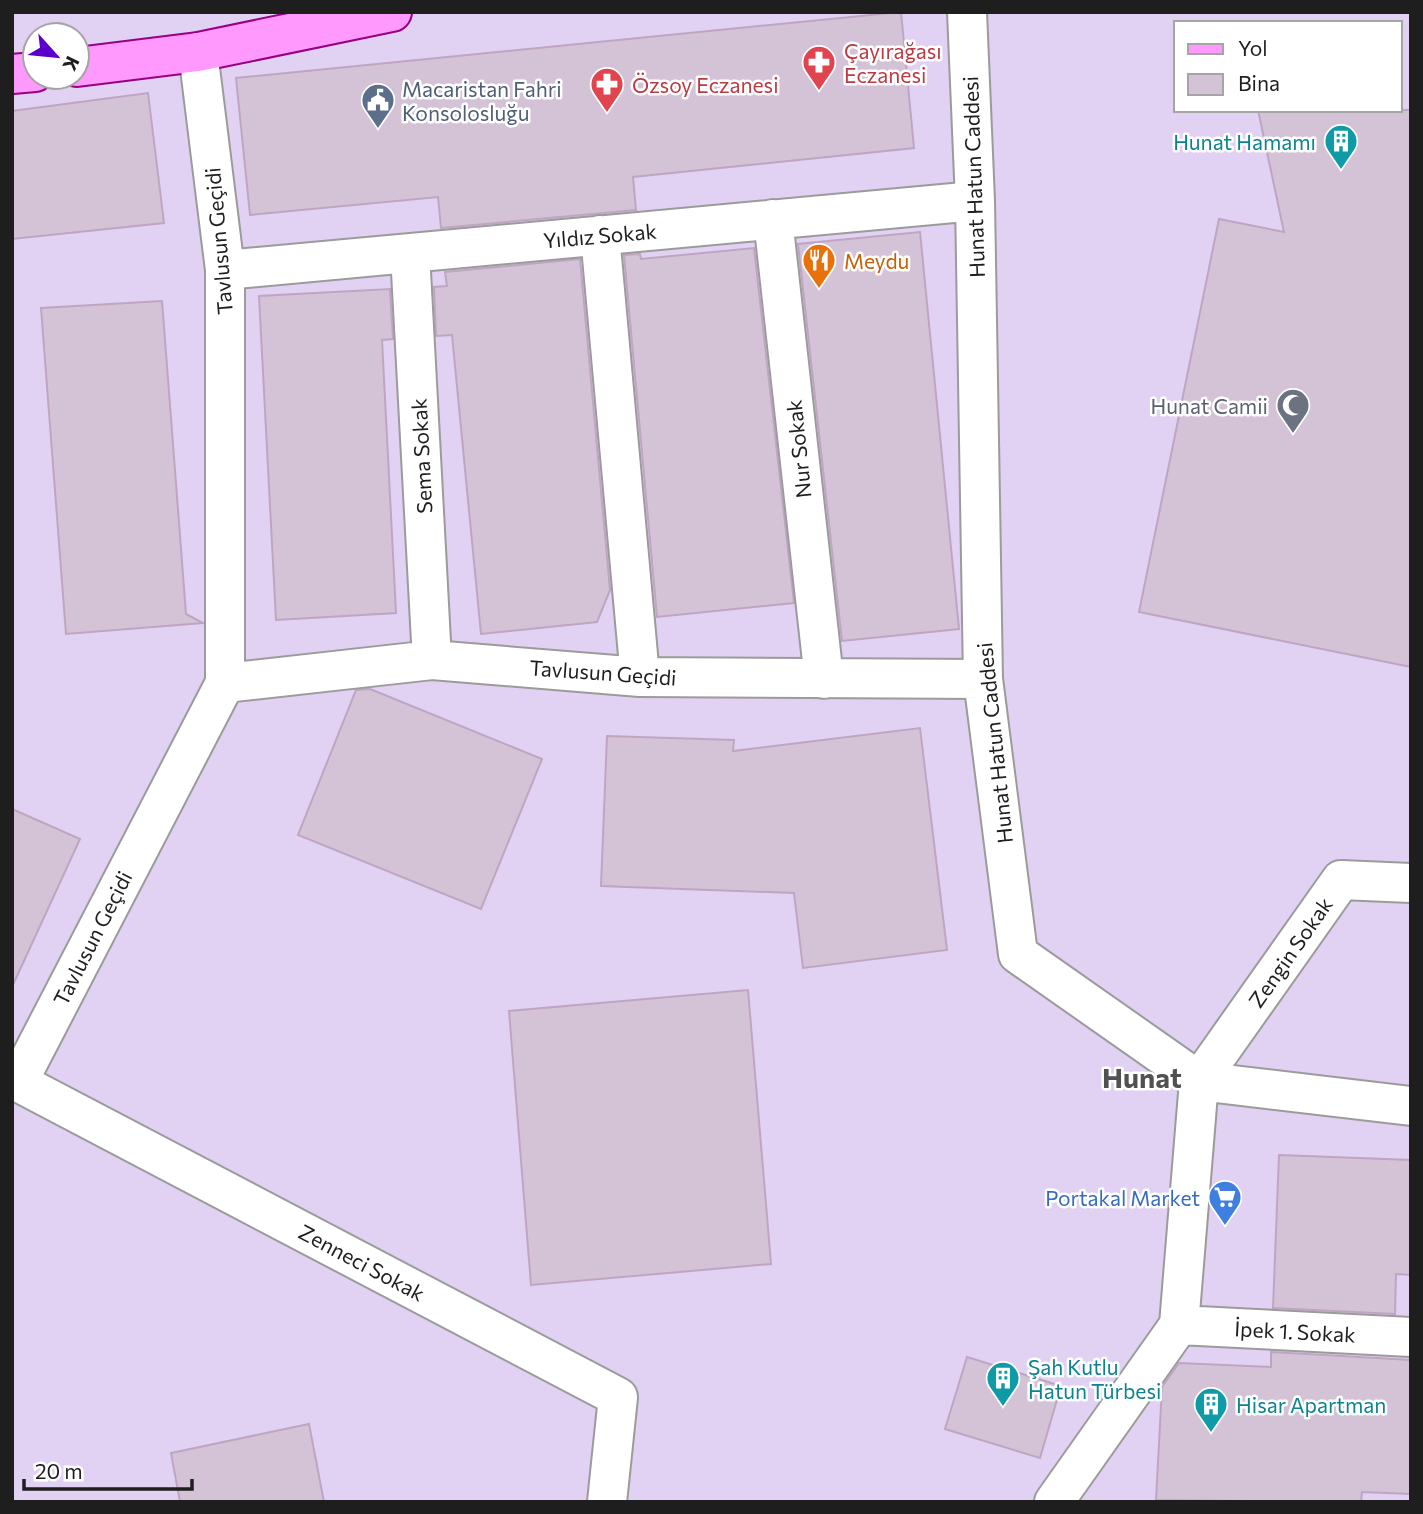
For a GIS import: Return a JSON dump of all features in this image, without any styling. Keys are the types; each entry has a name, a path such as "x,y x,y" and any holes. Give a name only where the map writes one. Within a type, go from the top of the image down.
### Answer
{"main road":[{"path":"91,64 198,52 392,12"}],"street":[{"name":"Hunat Hatun Caddesi","path":"967,12 975,201 983,679 1018,954 1199,1081 1411,1106"},
{"name":"Tavlusun Geçidi","path":"15,1080 225,682 225,270 198,52"},
{"name":"Yıldız Sokak","path":"225,270 975,201"},
{"name":"Nur Sokak","path":"773,219 824,679"},
{"path":"600,235 640,677"},
{"name":"Sema Sokak","path":"410,253 432,660"},
{"name":"Tavlusun Geçidi","path":"225,682 432,660 640,677 983,679"},
{"name":"Zengin Sokak","path":"1199,1081 1340,880 1411,883"},
{"name":"Zenneci Sokak","path":"15,1080 618,1397 607,1502"},
{"path":"1054,1502 1179,1325 1199,1081"},
{"name":"İpek 1. Sokak","path":"1179,1325 1411,1337"}],"shaded area":[{"path":"12,12 1411,12 1411,1502 12,1502"}],"building":[{"path":"901,12 914,148 633,177 636,210 441,228 438,197 250,215 236,78"},
{"path":"148,93 164,223 12,239 12,111"},
{"name":"Hunat Camii","path":"1411,110 1411,667 1139,612 1219,219 1284,232 1258,112"},
{"path":"920,232 959,629 842,641 798,244"},
{"path":"754,248 794,603 657,617 624,255 640,254 641,259"},
{"path":"580,259 610,590 597,622 481,634 452,335 436,336 434,287 447,286 445,272"},
{"path":"390,289 393,339 382,340 396,613 276,620 259,296"},
{"path":"162,301 186,614 203,623 66,634 41,308"},
{"path":"370,689 542,759 481,909 298,835 356,690"},
{"path":"920,728 947,950 803,968 794,893 601,886 607,736 734,740 733,751"},
{"path":"12,809 80,839 12,987"},
{"path":"748,990 771,1264 531,1285 509,1011"},
{"path":"1279,1155 1411,1160 1411,1275 1396,1274 1395,1314 1273,1308"},
{"path":"1271,1352 1411,1360 1411,1494 1362,1492 1361,1502 1156,1500 1162,1387 1179,1363 1271,1367"},
{"name":"Şah Kutlu Hatun Türbesi","path":"967,1357 1061,1386 1040,1458 945,1429"},
{"path":"309,1424 324,1502 180,1502 171,1453"}],"place":[{"name":"Çayırağası Eczanesi","path":"819,92"},
{"name":"Özsoy Eczanesi","path":"607,114"},
{"name":"Macaristan Fahri Konsolosluğu","path":"378,130"},
{"name":"Hunat Hamamı","path":"1341,171"},
{"name":"Meydu","path":"819,290"},
{"name":"Hunat Camii","path":"1293,435"},
{"name":"Portakal Market","path":"1225,1227"},
{"name":"Şah Kutlu Hatun Türbesi","path":"1003,1408"},
{"name":"Hisar Apartman","path":"1211,1434"}],"district":[{"name":"Hunat","path":"1142,1077"}]}
